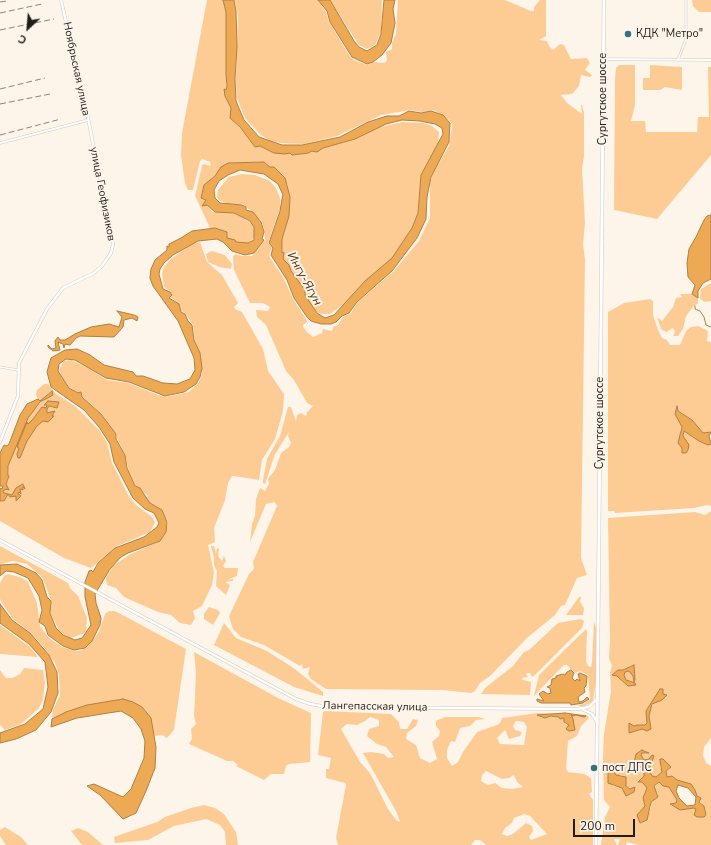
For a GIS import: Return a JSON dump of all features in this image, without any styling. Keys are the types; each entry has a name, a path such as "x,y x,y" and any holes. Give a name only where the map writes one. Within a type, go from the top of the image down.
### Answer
{"main road":[{"name":"Ноябрьская улица","path":"61,0 88,120"},
{"name":"Сургутское шоссе","path":"596,845 604,0"},
{"name":"улица Геофизиков","path":"0,442 18,396 18,370 20,360 54,298 66,286 98,270 106,263 112,248 113,236 104,204 88,120"},
{"name":"Лангепасская улица","path":"0,540 296,699 315,706 577,709"},
{"path":"577,709 595,704 598,686"},
{"path":"584,708 598,710"},
{"path":"577,709 588,712 595,718 598,726"},
{"path":"588,712 598,710"}],"street":[{"path":"678,60 686,39 686,0"},
{"path":"603,59 711,60"},
{"name":"Ноябрьская улица","path":"0,143 88,120"},
{"path":"0,367 18,370"}],"shaded area":[{"path":"207,0 223,0 226,9 227,86 225,96 231,108 231,118 255,147 260,146 274,153 290,153 293,155 309,153 311,151 317,152 323,148 355,139 376,128 402,122 423,123 432,126 439,132 438,145 421,175 418,213 412,228 392,258 362,284 349,300 330,314 321,314 314,310 305,295 305,290 291,271 289,265 283,259 282,239 289,216 290,197 287,184 281,174 264,162 228,163 210,180 204,191 201,198 206,200 203,205 207,205 212,212 234,213 253,224 255,237 248,243 236,242 227,238 227,235 223,231 210,228 195,196 202,166 203,164 211,166 210,162 202,159 200,161 193,190 188,190 185,183 181,155 182,133"},
{"name":"Ингу-Ягун","path":"223,0 234,0 236,11 236,101 244,120 259,137 282,145 302,145 340,137 368,122 387,116 399,116 409,111 421,113 431,111 443,115 450,123 449,142 431,177 427,197 426,219 417,238 392,271 357,302 349,313 342,316 336,322 331,324 321,324 311,321 307,317 294,298 287,280 271,255 273,248 269,243 280,211 283,195 278,184 264,174 240,170 219,181 214,190 215,198 220,203 242,205 246,207 246,210 253,212 261,222 264,232 262,239 264,240 254,253 245,255 232,251 223,242 217,239 198,241 173,255 160,269 159,274 163,289 170,292 172,295 169,298 179,304 181,312 185,314 188,321 192,325 194,340 200,353 202,368 200,377 196,384 184,392 165,396 129,382 106,378 75,360 66,359 59,364 58,371 69,388 78,393 81,392 82,397 101,414 116,434 116,439 125,455 127,468 135,486 140,488 150,503 162,510 167,522 166,532 160,541 128,553 121,557 110,569 95,594 96,603 101,618 100,625 92,641 85,648 74,650 63,646 48,635 45,626 39,622 42,610 39,596 28,578 14,572 6,571 0,576 0,565 17,564 36,573 42,580 47,597 51,601 50,613 56,628 63,635 75,640 82,638 91,625 85,597 85,582 89,571 91,570 93,572 98,563 115,548 144,537 157,527 159,523 154,513 145,509 133,498 114,462 110,444 99,427 84,410 51,387 47,372 51,358 65,350 77,349 90,355 104,365 133,372 136,376 143,376 163,383 177,384 190,379 195,370 194,358 178,321 153,286 150,278 151,269 155,260 167,250 167,246 169,247 169,244 192,231 215,228 227,232 227,238 235,240 236,242 248,243 254,240 254,227 250,221 234,213 215,212 207,205 202,206 206,200 201,198 204,185 215,176 221,167 228,163 264,162 270,167 274,167 285,178 290,197 289,216 282,239 282,253 284,252 283,259 289,265 291,271 305,290 305,295 317,313 325,318 334,315 365,281 392,258 412,228 418,213 421,175 443,134 442,128 435,124 402,120 386,124 355,139 323,148 317,152 311,151 309,153 292,155 290,153 274,153 260,146 255,147 240,127 230,118 231,108 225,96 224,89 226,90 227,86 226,12"},
{"path":"235,0 318,0 326,12 329,22 349,55 354,60 367,65 374,62 384,63 387,61 386,52 392,49 392,43 396,34 398,0 505,0 534,11 534,7 540,0 546,0 546,36 539,40 547,41 553,50 560,44 564,45 571,59 587,58 590,63 585,70 592,75 590,77 581,75 579,86 572,94 561,95 567,103 582,114 582,105 584,113 584,156 582,169 585,223 583,244 585,259 581,558 587,575 577,578 565,605 561,606 555,615 527,638 490,676 480,683 475,691 471,693 442,690 326,689 311,679 308,674 310,667 303,669 302,664 300,666 264,645 241,637 233,629 229,616 249,574 254,569 253,562 277,506 275,502 266,504 250,542 252,524 255,516 256,499 260,488 265,491 269,484 268,479 275,470 281,453 289,447 291,443 288,436 289,432 275,454 265,484 263,483 263,480 267,459 280,436 288,407 291,407 296,421 297,415 301,413 306,416 307,412 313,406 307,403 294,380 286,371 266,325 257,317 256,310 268,311 270,307 263,303 250,303 234,270 233,257 235,254 252,256 265,240 261,220 243,204 228,204 219,200 217,197 218,190 229,177 242,174 255,175 270,181 276,188 280,198 280,208 268,243 272,248 269,254 270,258 283,277 293,299 306,319 307,322 303,325 303,327 313,337 322,333 323,329 332,331 333,327 338,325 343,317 351,313 358,302 394,271 419,241 430,218 430,182 434,171 449,146 452,129 452,124 448,119 434,110 422,112 410,110 381,115 337,136 304,144 271,141 261,135 245,118 237,98 236,81 238,17"},
{"path":"318,0 330,0 354,41 359,47 367,51 377,45 381,34 384,0 395,0 393,9 395,23 391,43 382,55 373,62 367,64 352,57 330,22 327,11"},
{"path":"330,0 382,0 381,32 375,45 367,49 359,45"},
{"path":"692,0 711,0 711,12 699,12 693,6"},
{"path":"619,65 635,65 635,105 631,121 645,121 646,132 697,132 698,117 709,117 708,67 711,67 711,155 657,219 614,210 615,79 616,68"},
{"path":"650,65 682,67 682,90 665,87 660,90 643,90 643,78 650,78"},
{"path":"711,215 711,279 703,283 698,291 698,298 692,294 695,285 688,277 687,263 689,249 704,220 707,216"},
{"path":"200,242 207,262 222,275 238,303 234,307 235,309 242,312 263,349 268,371 284,394 283,411 275,439 262,460 259,480 232,476 228,483 225,500 214,528 215,542 208,545 214,573 212,585 202,606 193,611 195,618 191,625 180,623 171,615 158,612 124,597 116,588 107,585 106,578 113,566 129,555 160,541 166,532 168,522 162,510 150,503 147,495 135,485 117,435 102,414 82,396 81,392 78,393 69,387 59,370 64,361 71,360 88,368 107,380 128,383 158,395 166,397 189,392 199,382 202,374 200,354 195,340 193,325 186,314 181,310 179,304 171,297 172,295 170,291 164,287 162,273 164,267 171,259 192,244"},
{"path":"212,251 225,255 232,264 231,269 219,267 208,262 206,254"},
{"path":"711,283 711,301 705,302 700,299 701,289"},
{"path":"680,294 692,294 698,298 698,303 686,316 683,329 678,336 673,336 675,332 673,328 666,332 661,329 657,317 662,321 673,307 676,298 682,297"},
{"path":"650,299 653,301 653,315 658,330 662,338 667,340 670,345 680,345 686,331 691,327 698,326 708,331 707,341 711,342 711,432 703,433 692,420 678,411 677,406 675,414 681,423 680,440 684,440 684,431 699,441 711,444 711,506 707,505 694,508 615,513 614,511 608,511 608,312 624,303"},
{"path":"117,311 138,317 137,321 132,318 124,320 123,327 114,337 80,336 70,345 65,344 64,348 63,344 58,342 60,350 53,351 48,347 48,345 52,349 56,348 55,341 58,337 60,340 65,340 91,327 109,324 119,327 122,317"},
{"path":"44,384 48,384 55,393 76,407 99,430 107,443 112,463 128,495 136,505 152,517 155,522 150,532 117,546 91,568 64,558 0,521 0,501 3,502 8,494 4,493 3,490 7,487 6,484 9,477 7,476 9,473 8,466 17,441 30,412 51,394 51,391 40,401 36,395 37,390","holes":["48,403 55,403 53,408 49,406 46,411 50,413 52,412 53,418 43,421 37,426 27,441 20,458 17,454 20,447 18,444 26,426 42,409 46,408 47,405 45,406"]},
{"path":"52,391 53,395 40,402 28,418 8,466 9,476 6,484 9,490 6,489 3,491 4,493 8,494 4,501 0,501 0,488 2,489 3,486 0,486 0,453 4,445 7,446 9,444 20,415 27,404 38,399 40,401"},
{"path":"48,401 59,402 57,408 49,406 47,409 47,413 55,411 52,416 54,416 48,422 43,421 37,426 27,441 20,458 18,458 17,454 19,448 17,447 27,422 28,424 42,407 46,408 47,405 44,405"},
{"path":"677,406 678,411 692,420 703,433 711,432 709,436 711,444 708,445 699,441 684,431 683,436 689,445 686,453 682,453 682,448 678,443 682,427 675,414"},
{"path":"23,484 25,489 23,487 23,490 20,489 21,494 19,492 18,494 21,496 16,501 16,496 10,497 8,494 12,495 16,488"},
{"path":"711,511 711,738 704,747 703,755 706,763 711,766 711,845 638,845 627,842 626,845 618,845 620,839 614,839 617,845 601,845 605,817 610,807 604,800 603,757 604,734 611,691 610,672 612,666 609,658 608,518 695,512 705,515","holes":["634,665 635,680 634,681 632,673 629,671 625,672 624,675 626,680 636,685 628,686 617,676 623,670","660,690 662,690 662,700 655,702 650,708 649,719 651,727 638,730 632,725 645,725 647,723 647,711","642,750 646,751 648,754 642,753 641,755 644,760 651,758 653,760 649,770 652,776 656,777 662,772 660,765 670,769 666,771 667,777 672,776 677,781 691,784 699,797 698,800 702,803 706,812 704,817 694,813 696,809 694,808 680,810 670,805 676,803 678,800 669,787 659,782 654,788 658,794 658,797 651,802 651,807 647,817 639,812 645,806 644,795 647,788 642,782 638,781 644,776 644,769 634,763","607,764 607,767 614,771 616,776 622,775 626,779 626,786 633,789 631,794 628,795 620,787 613,786 604,766"]},
{"path":"0,546 68,583 70,588 78,596 87,618 86,631 83,634 70,638 60,632 51,614 51,600 42,577 27,564 13,561 0,564"},
{"path":"211,546 214,546 216,554 217,548 219,549 218,556 222,561 224,556 226,561 223,566 225,568 238,568 237,576 227,580 233,579 233,581 225,582 230,585 226,595 216,586 217,571 214,565"},
{"path":"8,574 22,578 28,582 37,603 40,626 49,638 62,647 80,651 87,647 99,632 105,614 109,611 115,611 186,649 174,730 167,738 162,735 154,736 151,718 142,707 123,699 87,705 52,719 53,710 60,695 59,674 55,663 46,650 31,633 13,619 2,603 0,599 0,583 4,576"},
{"path":"579,597 581,597 580,602 584,608 583,615 566,615"},
{"path":"0,604 12,620 30,633 49,655 57,672 58,693 51,712 36,730 16,739 0,743 0,733 25,724 43,709 48,687 45,662 29,644 0,623"},
{"path":"209,607 218,610 220,613 213,625 204,619 204,614"},
{"path":"580,619 584,621 582,628 534,676 532,677 530,673 527,673 526,674 528,677 522,678 523,680 531,682 530,695 481,694 485,688 513,666 524,652 529,650 558,623"},
{"path":"594,622 596,627 596,679 593,702 582,707 577,705 584,704 590,699 588,675 580,671 575,673 567,665 564,665 534,696 539,675 586,629 586,661 588,666 591,667"},
{"path":"224,623 236,638 267,651 295,669 323,692 323,696 294,687 214,645"},
{"path":"0,625 30,647 38,657 0,654"},
{"path":"194,652 278,698 311,713 310,762 289,764 286,766 284,774 271,774 264,780 236,766 238,765 233,761 227,761 189,744 192,739 191,729 196,724 194,716 196,673"},
{"path":"634,665 634,682 633,676 629,671 625,672 624,675 626,680 635,683 636,685 628,686 617,676 612,675 618,670 623,670"},
{"path":"24,668 43,670 45,682 43,700 39,708 21,724 5,730 0,725 0,670 6,678 12,678 20,674"},
{"path":"571,670 574,673 572,678 575,681 577,679 580,681 578,674 580,673 587,676 586,686 584,688 585,692 578,697 579,702 583,701 587,697 589,699 583,703 571,705 570,703 541,703 537,701 537,699 544,701 539,694 543,691 548,694 551,693 550,688 547,687 551,685 552,679 556,678 556,676 563,674 565,675"},
{"path":"660,689 663,689 663,694 667,695 662,700 652,704 649,716 651,729 647,731 642,729 629,733 629,723 634,726 645,725 647,723 646,711"},
{"path":"123,699 142,707 151,718 156,747 155,768 136,813 123,819 100,795 87,786 94,784 123,797 131,789 144,758 145,741 141,729 133,718 121,711 77,718 51,727 52,719 66,712 87,705"},
{"path":"323,712 391,714 399,722 400,729 407,729 413,719 418,720 416,726 407,733 406,739 416,745 420,758 430,763 437,759 432,742 439,736 440,731 436,726 436,721 445,717 478,717 486,719 476,720 470,726 460,728 455,742 451,741 447,750 447,758 452,766 458,762 477,732 497,725 500,723 502,718 538,713 555,714 538,715 544,717 556,716 563,719 564,717 565,724 569,725 571,730 574,730 571,714 573,716 576,715 573,714 587,715 589,718 581,726 577,736 568,741 566,768 568,772 584,774 591,778 592,792 589,794 593,800 593,845 486,845 480,840 475,840 471,845 338,845 336,838 346,785 345,783 326,778 326,769 329,769 331,758 318,755","holes":["370,717 379,720 379,726 369,729 367,736 377,744 386,747 394,757 388,758 384,754 371,752 363,753 396,811 400,822 396,820 388,809 370,773 360,762 341,729 347,724 357,725","516,721 524,722 527,727 524,745 500,744 497,738 505,730 509,739 520,736 522,732 515,730 513,726","486,771 502,779 509,778 514,775 517,782 523,787 512,789 502,788 495,783 488,785 481,781 482,775","524,814 530,816 547,834 531,840 529,837 533,831 532,826 526,823 513,834 507,836 502,834 505,828 512,823 514,818"]},
{"path":"565,713 586,716 573,716 571,714 575,730 569,731 566,729 569,725 564,722 564,718 560,719 559,717 551,716 545,718 537,715"},
{"path":"642,750 649,753 642,753 641,755 644,760 649,759 652,755 654,756 649,770 652,776 656,777 662,772 660,759 663,759 671,767 666,771 667,777 672,776 677,780 691,784 697,796 701,798 699,802 704,806 706,815 704,817 697,817 694,815 696,809 694,808 680,810 670,804 676,803 677,800 669,787 663,786 659,782 654,786 658,797 651,802 647,820 640,823 637,815 645,806 643,798 647,788 642,782 638,782 644,776 644,769 634,763 636,754","holes":["678,785 688,788 696,797 695,805 687,806 679,798 676,791"]},
{"path":"604,764 607,764 607,767 612,769 616,775 626,777 626,786 630,789 635,787 634,792 626,796 622,788 608,783 608,771"},
{"path":"204,805 215,808 224,814 236,832 238,845 226,845 225,832 220,825 206,819 174,826 148,840 115,843 114,837 157,822 165,817"},
{"path":"5,827 21,837 28,845 6,845 0,836 0,830"},
{"path":"78,828 88,832 103,845 82,845 71,831"}],"waterway":[{"path":"695,306 695,309 700,311 704,317 706,325 711,327"}],"railway":[{"path":"0,2 7,1"},
{"path":"0,13 42,4"},
{"path":"0,30 54,19"},
{"path":"0,89 45,78"},
{"path":"0,104 50,94"},
{"path":"0,135 61,119"}],"place":[{"name":"КДК \"Метро\"","path":"628,34"},
{"name":"пост ДПС","path":"594,768"}]}
